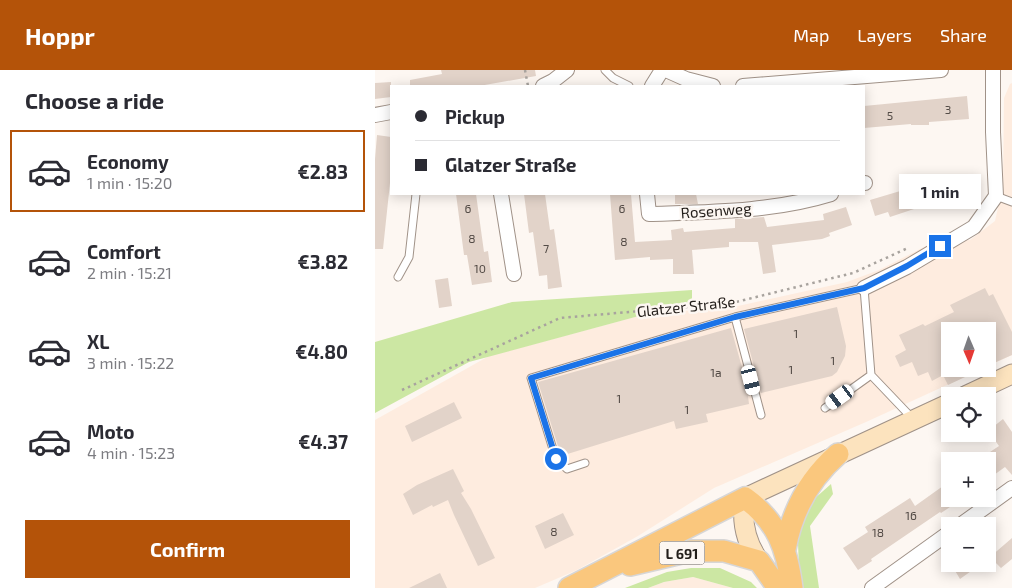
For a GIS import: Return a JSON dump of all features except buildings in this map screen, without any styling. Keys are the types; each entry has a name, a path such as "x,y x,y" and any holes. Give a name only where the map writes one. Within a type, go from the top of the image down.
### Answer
{"main road":[{"path":"984,387 1012,374"},
{"name":"L 691","path":"569,588 745,498 941,407"},
{"name":"L 691","path":"785,549 791,522 803,496 818,473 838,454"},
{"path":"745,498 743,516 745,535 759,561 778,588"},
{"name":"L 691","path":"745,498 770,522 785,549 792,588"},
{"name":"L 691","path":"605,569 701,550 737,553 759,561"}],"street":[{"path":"545,85 567,70"},
{"path":"654,85 664,70 686,79 709,85"},
{"path":"750,85 823,75 941,70"},
{"path":"993,70 996,196"},
{"path":"375,115 390,112"},
{"path":"501,195 514,274"},
{"name":"Rosenweg","path":"647,195 649,214 764,207 795,203 827,195"},
{"name":"Glatzer Straße","path":"864,288 907,266 974,226 996,196"},
{"path":"972,517 1012,488"},
{"path":"872,588 941,538"}],"lane":[{"path":"605,70 613,78 627,85"},
{"path":"398,277 409,257 416,195"},
{"path":"996,196 1012,202"},
{"path":"864,288 871,374 914,420"},
{"name":"Glatzer Straße","path":"761,415 735,317 864,288"},
{"path":"585,464 567,469 556,459 531,378 735,317"},
{"path":"825,408 871,374"}],"path":[{"path":"525,70 527,85"},
{"name":"Glatzer Straße","path":"402,390 560,318 732,303 853,273 913,246"}],"shaded area":[{"path":"1012,83 1012,355 996,362 996,322 941,322 941,378 962,378 714,488 638,536 577,570 535,588 375,588 375,420 489,356 650,313 729,308 847,282 879,270 932,243 970,240 995,221 1003,186 1004,98"},
{"path":"693,577 733,588 648,588 664,582"}],"green space":[{"path":"692,290 692,304 650,313 469,362 375,413 375,342 512,302"},
{"path":"831,484 833,494 810,526 819,588 803,588 799,571 798,542 805,507"},
{"path":"691,568 720,568 751,582 757,588 733,588 693,577 664,582 648,588 625,588 667,572"}],"route":[{"path":"556,459 531,378 735,317 864,288 907,266 940,246"}]}
